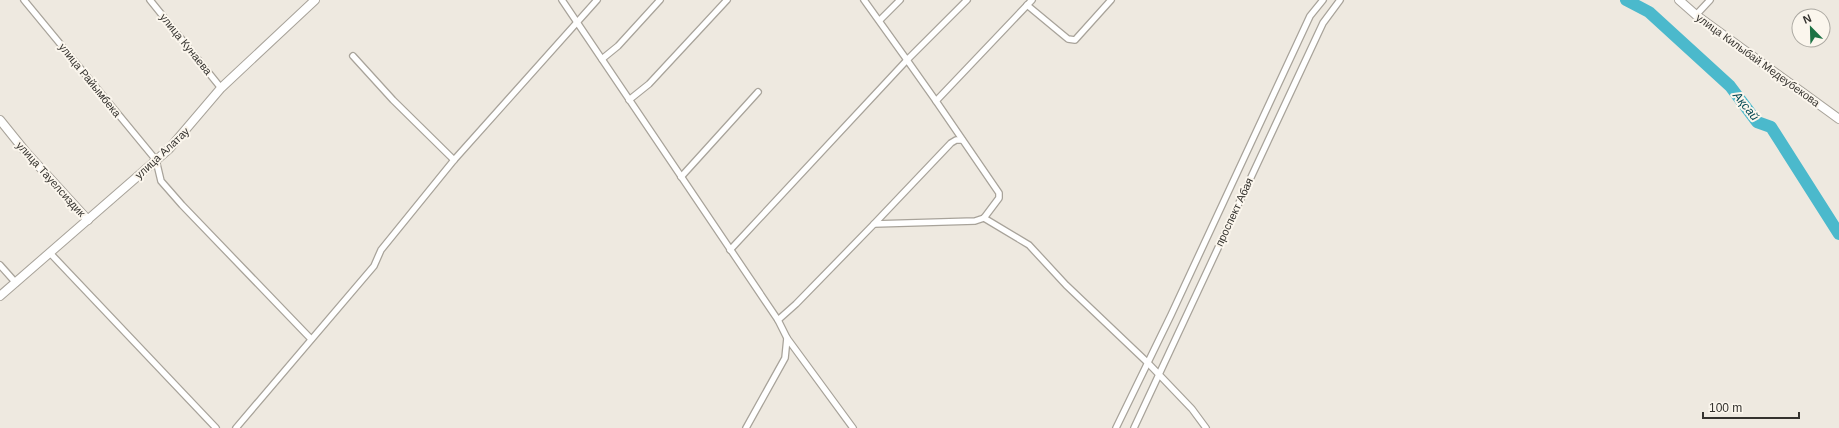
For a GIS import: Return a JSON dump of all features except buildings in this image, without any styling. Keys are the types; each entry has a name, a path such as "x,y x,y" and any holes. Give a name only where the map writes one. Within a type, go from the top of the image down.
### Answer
{"street":[{"name":"улица Райымбека","path":"24,0 156,160"},
{"name":"улица Кунаева","path":"150,0 221,88"},
{"name":"улица Алатау","path":"0,296 156,160 187,130 221,88 315,0"},
{"path":"562,0 778,320 787,338 853,428"},
{"path":"236,428 374,266 381,250 454,160 597,0"},
{"path":"602,59 618,46 660,0"},
{"path":"630,100 649,84 726,0"},
{"path":"864,0 908,60 999,193 998,198 984,218 975,220 874,224"},
{"path":"880,20 900,0"},
{"path":"730,250 908,60 967,0"},
{"path":"936,101 1032,0"},
{"path":"1027,5 1068,39 1075,40 1111,0"},
{"name":"проспект Абая","path":"1116,428 1148,363 1310,16 1323,0"},
{"name":"проспект Абая","path":"1134,428 1323,23 1340,0"},
{"name":"улица Килыбай Медеубекова","path":"1679,0 1696,15 1839,119"},
{"path":"1696,15 1710,0"},
{"path":"353,56 393,100 454,160"},
{"path":"681,177 758,92"},
{"name":"улица Тауелсиздик","path":"0,120 25,151 88,220"},
{"path":"778,320 796,304 874,224 951,142 962,140"},
{"path":"156,160 161,181 182,205 311,339"},
{"path":"984,218 1029,245 1076,294 1148,363 1192,409 1206,428"},
{"path":"50,253 216,428"},
{"path":"0,265 16,283"},
{"path":"746,428 785,358 787,338"}],"waterway":[{"name":"Ақсай","path":"1626,0 1649,12 1730,86 1757,122 1771,127 1839,234"}]}
